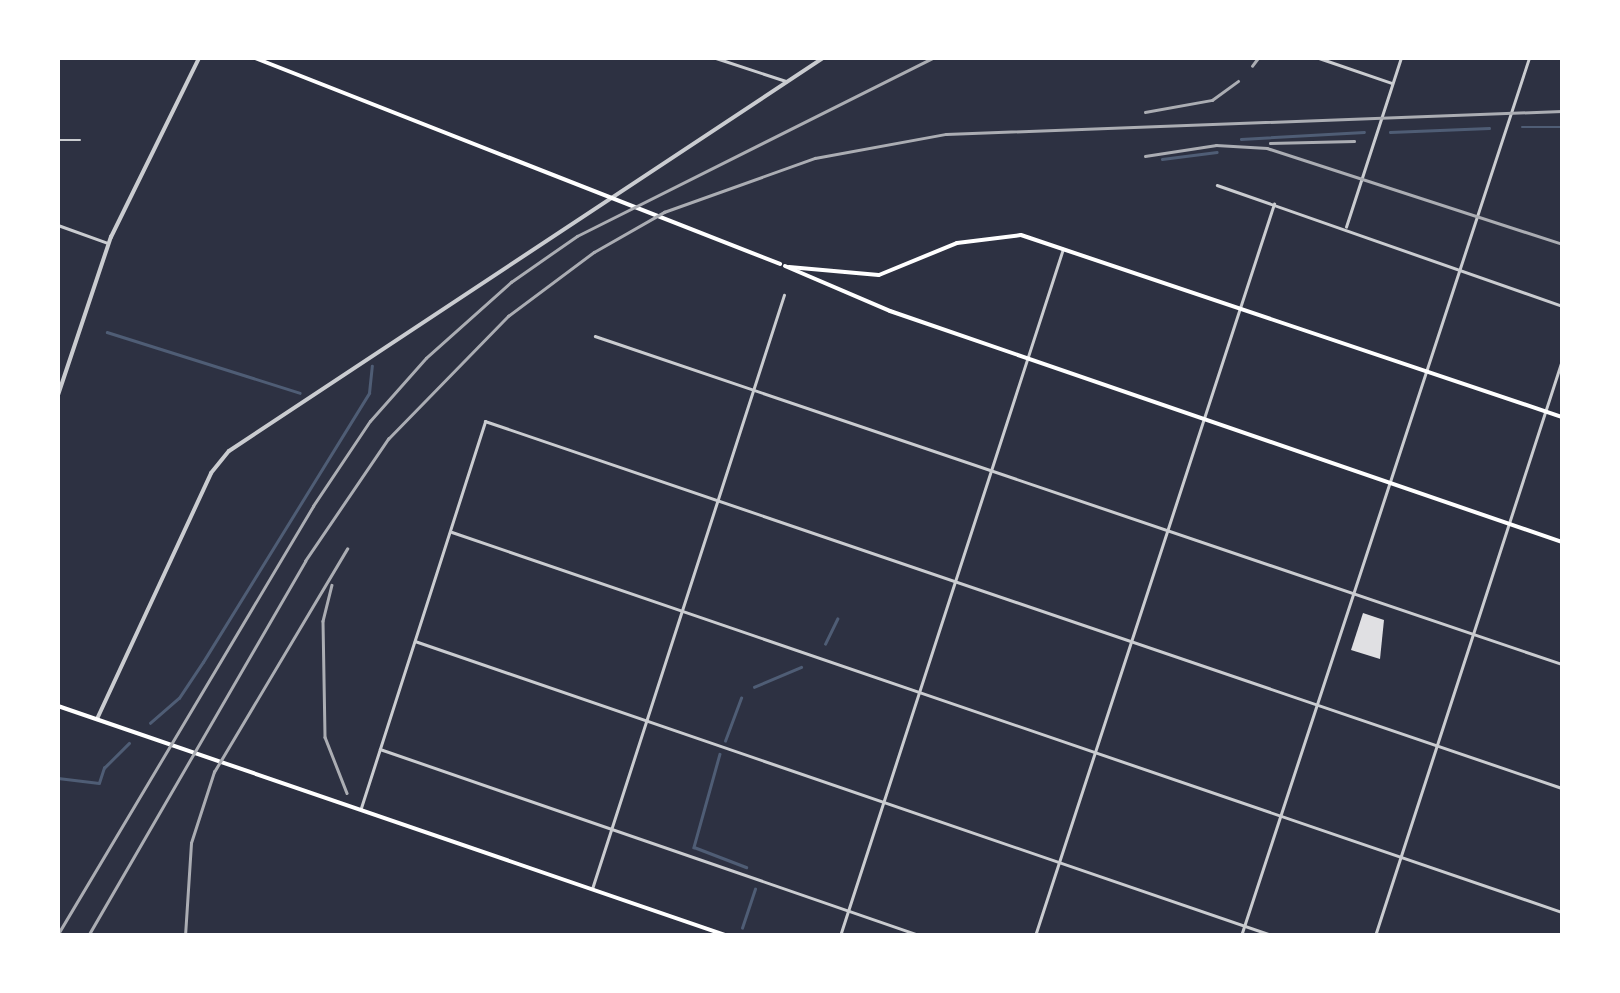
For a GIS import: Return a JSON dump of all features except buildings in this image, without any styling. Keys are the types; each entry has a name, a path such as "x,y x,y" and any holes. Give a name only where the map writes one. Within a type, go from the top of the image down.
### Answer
{"main road":[{"path":"255,58 590,186 843,294 1562,542"},
{"path":"782,265 879,275 957,243 999,234 1064,248 1562,417"},
{"path":"58,706 728,936"}],"street":[{"path":"58,395 108,243 200,58"},
{"path":"716,58 787,82"},
{"path":"97,719 211,473 230,451 823,58"},
{"path":"1319,58 1393,83"},
{"path":"1345,228 1402,58"},
{"path":"1241,936 1529,58"},
{"path":"58,140 80,140"},
{"path":"1217,186 1461,267 1562,306"},
{"path":"1035,936 1274,204"},
{"path":"58,225 108,243"},
{"path":"840,936 1064,248"},
{"path":"592,889 784,295"},
{"path":"595,336 1562,664"},
{"path":"1375,936 1562,360"},
{"path":"361,809 485,421 1562,788"},
{"path":"450,531 1562,912"},
{"path":"415,641 1274,936"},
{"path":"380,749 922,936"}],"waterway":[{"path":"1522,127 1562,127"},
{"path":"1390,132 1489,128"},
{"path":"1241,139 1364,132"},
{"path":"1162,159 1217,152"},
{"path":"107,332 300,393"},
{"path":"150,723 179,698 203,662 369,393 372,366"},
{"path":"825,644 837,619"},
{"path":"754,687 801,667"},
{"path":"725,741 741,698"},
{"path":"58,778 99,783 104,768 129,743"},
{"path":"720,754 694,847 746,867"},
{"path":"742,928 755,889"}],"railway":[{"path":"58,934 313,506 370,421 426,358 511,282 577,236 933,58"},
{"path":"1252,66 1258,58"},
{"path":"1145,112 1212,100 1238,81"},
{"path":"88,936 305,561 388,439 508,316 594,252 664,212 815,158 946,134 1562,111"},
{"path":"1270,143 1354,141"},
{"path":"1145,156 1216,145 1267,148 1562,244"},
{"path":"185,936 191,843 214,772 347,549"},
{"path":"332,585 323,621 325,737 347,793"}]}
